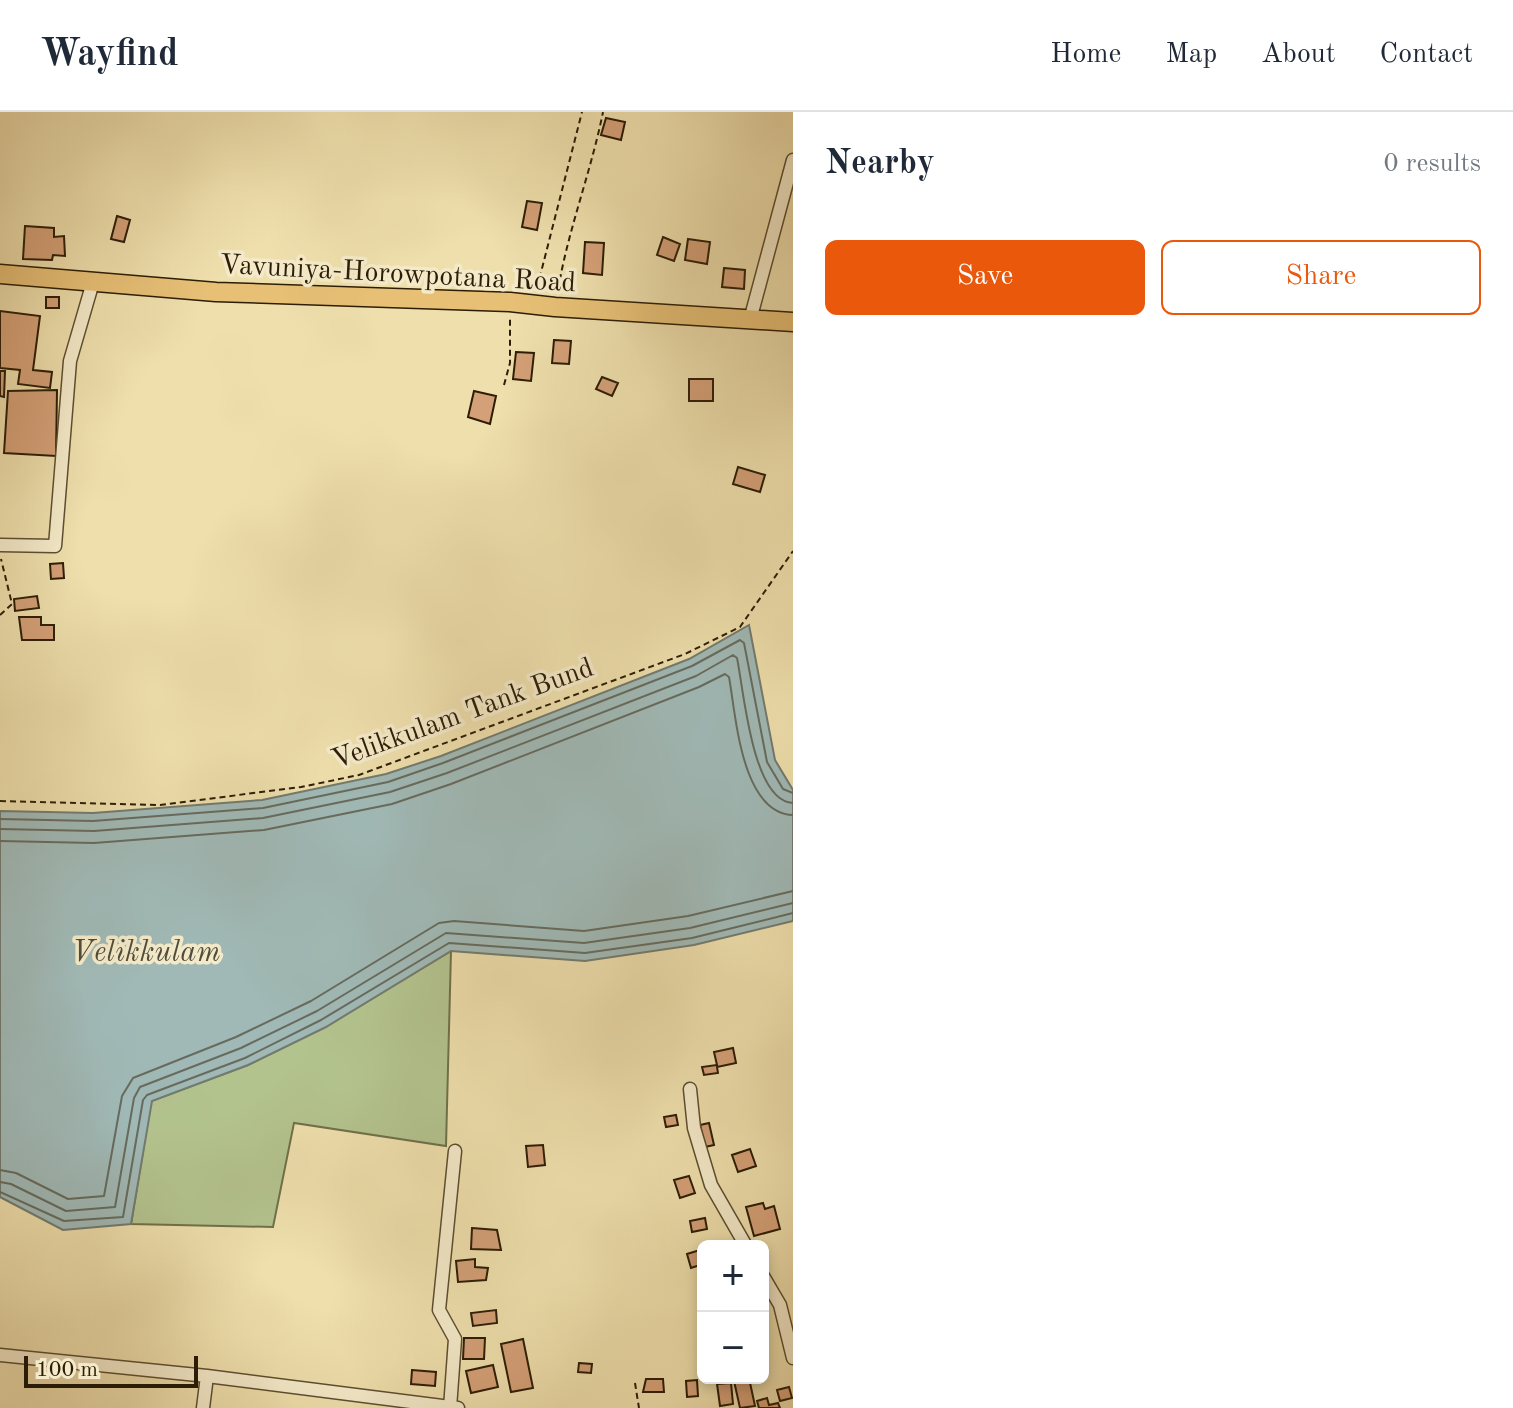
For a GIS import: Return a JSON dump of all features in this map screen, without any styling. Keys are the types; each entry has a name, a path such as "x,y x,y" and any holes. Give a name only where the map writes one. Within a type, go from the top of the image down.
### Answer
{"highway":[{"name":"Vavuniya-Horowpotana Road","path":"0,274 216,292 510,302 793,322"}],"street":[{"path":"750,320 793,160"},
{"path":"0,545 55,546 70,361 93,282"},
{"path":"690,1089 694,1128 711,1185 743,1240"},
{"path":"451,1408 455,1339 439,1310 455,1151"},
{"path":"769,1283 786,1304 793,1358"},
{"path":"0,1355 207,1376 458,1408"},
{"path":"203,1408 207,1376"}],"path":[{"path":"534,305 543,257 582,112"},
{"path":"555,307 603,112"},
{"path":"504,385 510,363 510,302"},
{"name":"Velikkulam Tank Bund","path":"0,801 160,805 301,787 359,775 685,654 740,627 793,551"},
{"path":"0,558 12,604 0,615"},
{"path":"635,1383 639,1408"}],"green space":[{"path":"451,951 446,1146 294,1123 273,1227 131,1224 151,1101 248,1065 325,1027"}],"water":[{"name":"Velikkulam","path":"749,625 775,760 793,790 793,921 694,945 585,961 451,951 326,1027 248,1065 152,1101 131,1224 63,1230 0,1197 0,811 93,813 262,800 386,774 441,756 689,659"}],"building":[{"path":"606,118 625,122 621,140 601,135"},
{"path":"527,201 542,203 537,230 522,227"},
{"path":"117,216 130,220 124,242 111,239"},
{"path":"25,226 54,228 54,237 64,236 65,256 53,255 52,260 23,259"},
{"path":"663,237 680,244 674,261 657,255"},
{"path":"688,239 710,242 707,264 685,260"},
{"path":"585,242 604,243 602,275 583,273"},
{"path":"724,268 745,270 744,289 722,287"},
{"path":"46,297 59,297 59,308 46,308"},
{"path":"0,311 40,316 33,370 52,372 50,388 18,384 20,370 0,368"},
{"path":"554,340 571,341 569,364 552,363"},
{"path":"516,352 534,353 531,381 513,379"},
{"path":"0,371 5,371 4,397 0,396"},
{"path":"602,377 618,383 612,396 596,389"},
{"path":"689,379 713,379 713,401 689,401"},
{"path":"57,390 56,456 4,453 8,391"},
{"path":"474,391 496,396 490,424 468,417"},
{"path":"738,467 765,475 760,492 733,484"},
{"path":"63,563 64,578 51,579 50,564"},
{"path":"37,596 39,608 15,611 14,599"},
{"path":"19,617 41,617 41,625 54,625 54,640 22,640"},
{"path":"733,1048 736,1063 717,1067 718,1073 704,1075 702,1067 717,1065 714,1052"},
{"path":"676,1115 678,1125 666,1127 664,1117"},
{"path":"709,1123 714,1145 705,1147 700,1125"},
{"path":"543,1145 545,1165 528,1167 526,1146"},
{"path":"750,1149 756,1166 738,1172 732,1155"},
{"path":"689,1176 695,1193 680,1198 674,1180"},
{"path":"763,1203 765,1209 774,1206 780,1229 754,1236 746,1207"},
{"path":"705,1218 707,1229 692,1232 690,1221"},
{"path":"472,1228 497,1230 501,1250 471,1249"},
{"path":"697,1251 697,1266 691,1268 687,1254"},
{"path":"475,1259 475,1267 488,1268 486,1280 458,1282 456,1261"},
{"path":"496,1310 497,1323 473,1326 471,1313"},
{"path":"464,1338 485,1338 484,1359 463,1359"},
{"path":"523,1339 533,1388 511,1392 501,1344"},
{"path":"579,1363 592,1364 591,1373 578,1372"},
{"path":"493,1365 498,1387 471,1393 466,1371"},
{"path":"412,1370 436,1372 435,1386 411,1384"},
{"path":"646,1379 663,1379 664,1392 643,1392"},
{"path":"697,1380 698,1396 687,1397 686,1381"},
{"path":"717,1384 731,1384 733,1404 720,1406"},
{"path":"735,1384 750,1384 755,1406 740,1408"},
{"path":"789,1387 792,1398 780,1401 777,1390"},
{"path":"767,1398 769,1405 778,1403 780,1408 759,1408 757,1401"}]}
